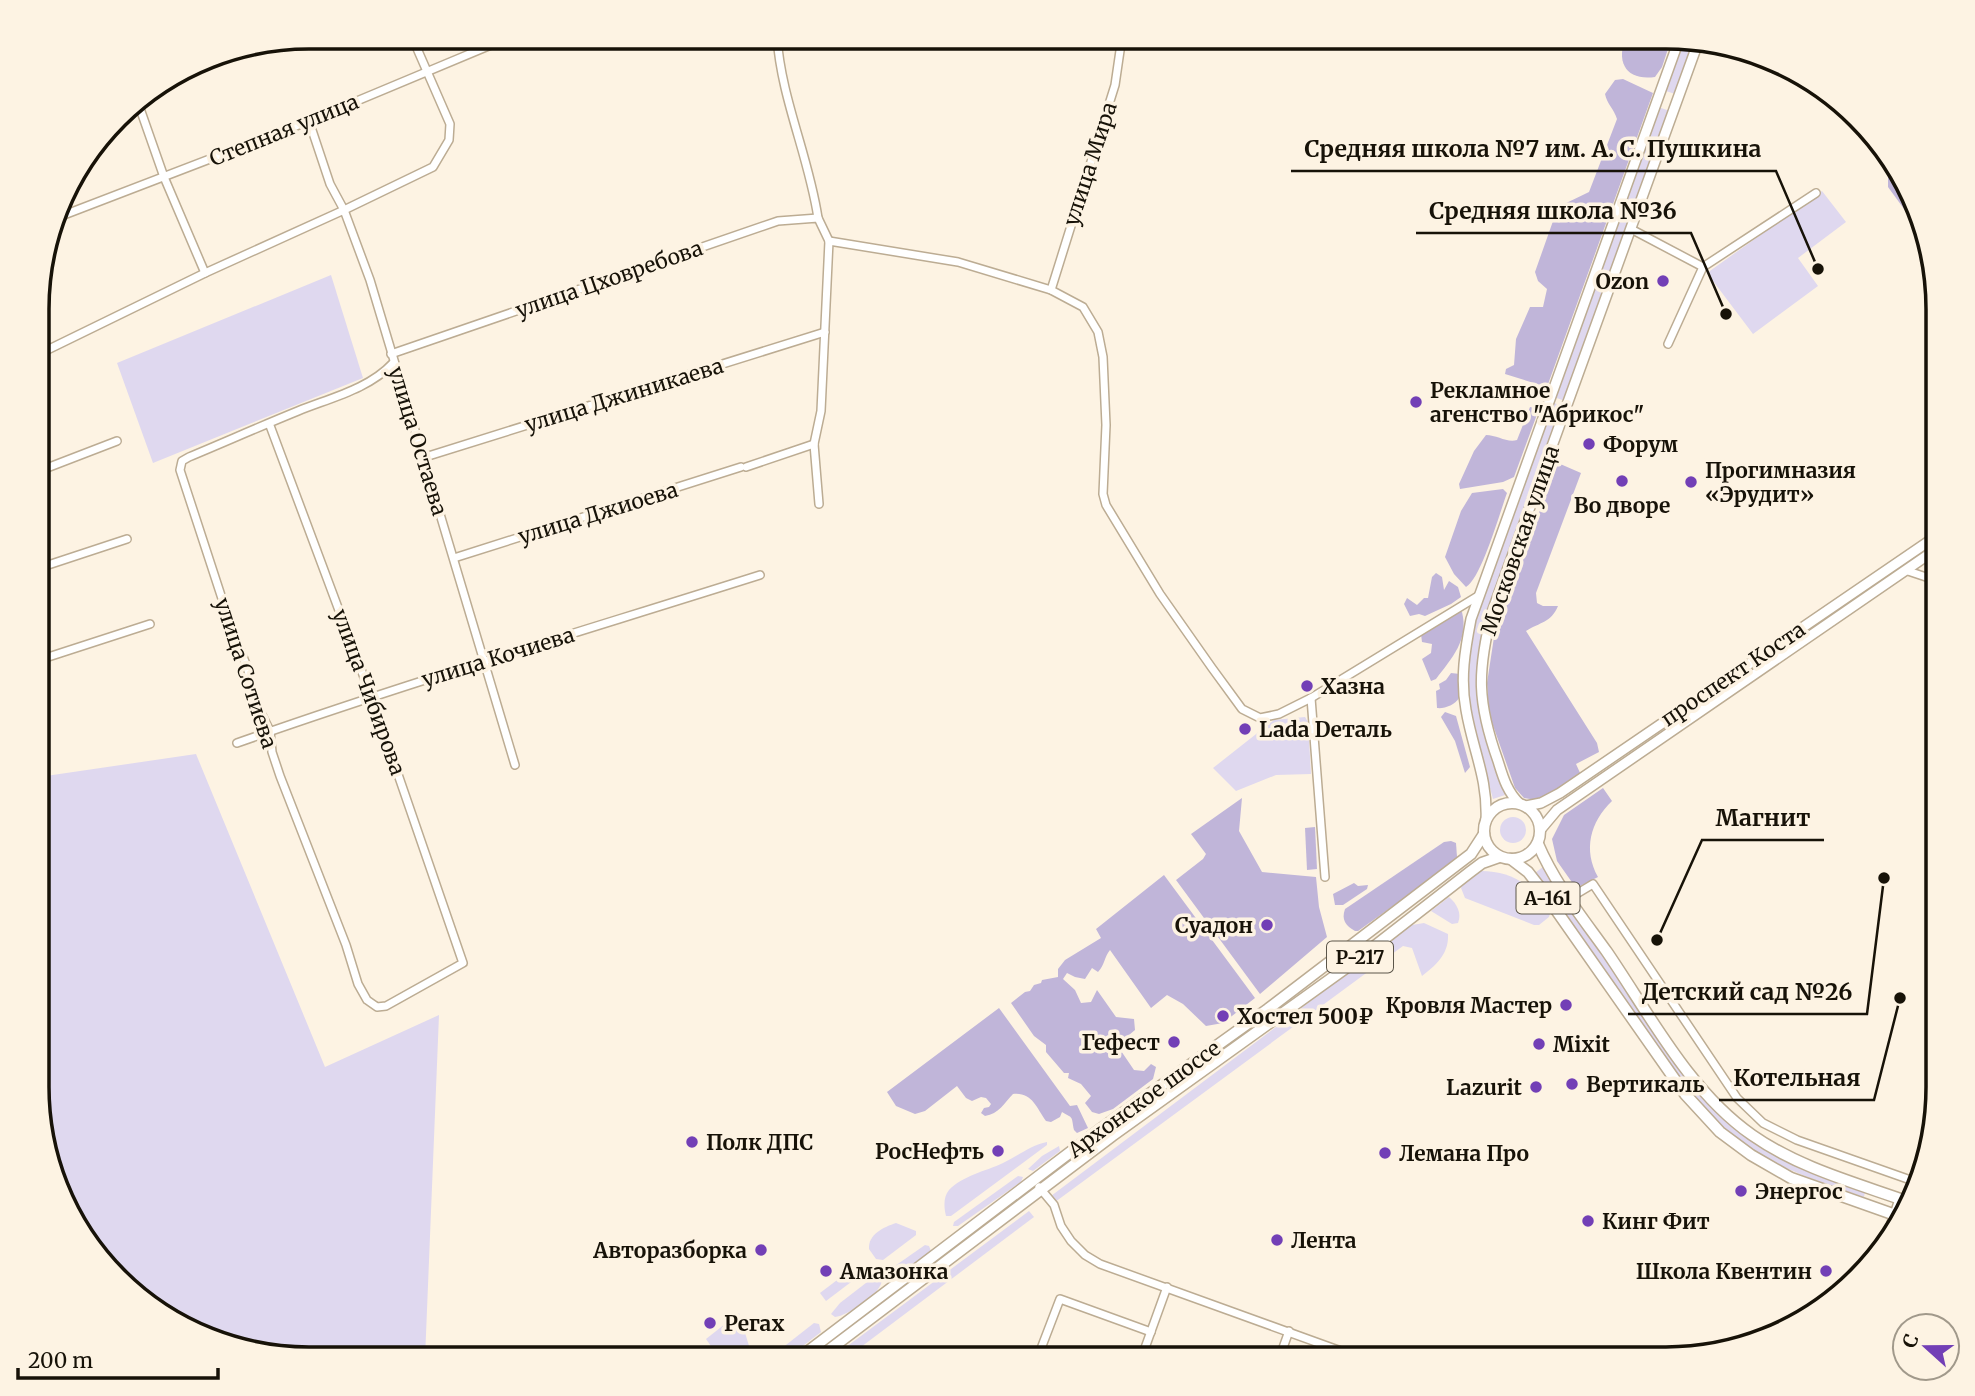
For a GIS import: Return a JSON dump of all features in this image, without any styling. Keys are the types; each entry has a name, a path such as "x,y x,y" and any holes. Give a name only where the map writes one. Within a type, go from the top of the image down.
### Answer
{"highway":[{"path":"1513,802 1523,805 1537,816 1541,829 1538,844 1529,855 1511,859 1499,857 1489,847 1484,834 1486,821 1497,807 1513,802"},
{"name":"Архонское шоссе","path":"814,1347 1034,1180 1268,1009 1471,854 1484,834"},
{"name":"А-161","path":"1538,844 1545,862 1568,899 1691,1075 1729,1116 1751,1134 1793,1159 1900,1200"},
{"name":"Архонское шоссе","path":"833,1347 1112,1136 1346,967 1475,869 1499,857"},
{"name":"А-161","path":"1511,859 1528,872 1542,890 1685,1094 1720,1132 1751,1155 1791,1178 1893,1214"}],"main road":[{"name":"Московская улица","path":"1486,821 1487,795 1466,713 1462,672 1471,619 1675,50"},
{"name":"Московская улица","path":"1523,805 1513,797 1504,779 1482,708 1480,687 1484,642 1492,612 1695,51"},
{"name":"проспект Коста","path":"1523,805 1541,803 1560,793 1926,543"},
{"name":"проспект Коста","path":"1541,829 1557,810 1926,557"}],"street":[{"path":"49,349 433,167 449,139 450,124 418,49"},
{"name":"Степная улица","path":"67,214 309,121 481,49"},
{"path":"779,49 818,218 829,241 821,411 814,444 819,504"},
{"name":"улица Мира","path":"1051,290 1115,85 1120,49"},
{"path":"140,111 164,177 205,273"},
{"name":"улица Остаева","path":"309,121 330,184 344,210 370,279 390,354 515,765"},
{"path":"1668,344 1703,267 1816,193"},
{"name":"улица Цховребова","path":"390,354 778,221 818,218"},
{"path":"1632,229 1703,267"},
{"path":"829,241 958,262 1051,290 1071,299 1088,313 1098,332 1103,357 1106,425 1103,494 1106,505 1160,594 1242,709 1260,718 1279,714 1311,698 1478,596"},
{"name":"улица Джиникаева","path":"422,458 825,332"},
{"name":"улица Сотиева","path":"393,363 371,381 188,457 182,461 180,470 247,667 257,705 270,731 272,752 280,776 346,945 358,984 367,1000 377,1007 386,1006 463,963"},
{"name":"улица Чибирова","path":"269,423 371,696 463,963"},
{"path":"49,467 117,441"},
{"name":"улица Джиоева","path":"454,558 814,444"},
{"path":"49,565 127,539"},
{"path":"1908,571 1926,577"},
{"name":"улица Кочиева","path":"237,743 371,696 485,663 760,575"},
{"path":"49,657 150,624"},
{"path":"1311,698 1325,877"},
{"path":"1568,899 1593,884 1737,1098 1763,1122 1797,1140 1909,1179"},
{"path":"1034,1180 1054,1205 1060,1226 1084,1255 1100,1264 1331,1347"},
{"path":"1145,1347 1167,1287"},
{"path":"1042,1347 1060,1299 1151,1332"},
{"path":"1283,1347 1289,1331"}],"shaded area":[{"path":"1623,49 1668,49 1662,67 1655,77 1631,73 1623,62"},
{"path":"1682,50 1691,50 1675,94 1666,91"},
{"path":"1623,79 1653,93 1547,387 1505,374 1506,369 1514,365 1516,339 1530,307 1543,307 1547,289 1538,281 1535,272 1558,207 1589,192 1617,119 1605,94 1615,80"},
{"path":"1658,107 1670,111 1565,401 1554,397"},
{"path":"1888,174 1908,215 1888,187"},
{"path":"1822,191 1846,222 1798,258 1818,286 1753,334 1707,273"},
{"path":"331,275 363,378 153,463 117,363"},
{"path":"1552,402 1564,407 1486,616 1478,658 1476,685 1481,720 1505,795 1493,799 1468,708 1466,666 1478,604"},
{"path":"1530,407 1539,409 1514,477 1503,482 1460,489 1459,484 1474,451 1486,435 1517,440"},
{"path":"1558,463 1581,473 1536,593 1537,603 1543,606 1558,606 1548,619 1526,631 1597,743 1599,752 1576,764 1581,775 1536,800 1524,798 1515,788 1489,714 1487,683 1496,624"},
{"path":"1503,489 1507,493 1490,544 1478,572 1466,587 1454,574 1445,557 1461,511 1472,493"},
{"path":"1436,573 1442,577 1444,590 1449,581 1458,587 1461,597 1425,616 1410,616 1404,604 1407,598 1417,605 1424,598 1428,598 1432,577"},
{"path":"1458,610 1462,612 1464,622 1458,648 1436,679 1431,681 1422,659 1431,653 1432,644 1422,642 1421,634"},
{"path":"1451,673 1460,674 1459,698 1449,706 1437,708 1436,691 1440,689 1439,684"},
{"path":"1445,712 1456,716 1470,767 1465,773 1455,741 1441,717"},
{"path":"1305,717 1308,722 1311,774 1276,775 1236,791 1213,768 1274,720"},
{"path":"196,754 325,1067 439,1015 425,1347 275,1345 225,1333 179,1312 137,1283 113,1259 93,1232 69,1187 58,1155 51,1121 49,776"},
{"path":"1603,788 1612,801 1598,818 1591,837 1591,857 1598,877 1576,888 1557,861 1552,839 1564,815"},
{"path":"1242,798 1239,831 1262,872 1316,877 1319,907 1327,937 1260,994 1176,880 1206,854 1191,834"},
{"path":"1513,817 1522,821 1526,830 1522,839 1513,843 1504,839 1500,830 1504,821"},
{"path":"1315,827 1317,869 1307,870 1305,828"},
{"path":"1444,842 1456,843 1457,857 1453,863 1358,931 1347,925 1344,919 1345,909"},
{"path":"1544,866 1709,1101 1729,1123 1781,1159 1865,1192 1864,1197 1770,1160 1742,1143 1711,1116 1672,1068 1535,873"},
{"path":"1481,871 1512,877 1529,887 1551,910 1549,917 1539,925 1534,925 1465,898 1461,888 1465,880"},
{"path":"1164,875 1255,998 1223,1023 1206,1026 1183,1004 1167,995 1151,1008 1110,950 1098,972 1092,968 1085,979 1067,973 1063,979 1075,990 1081,1003 1091,1002 1097,990 1116,1017 1134,1019 1135,1030 1117,1045 1134,1070 1144,1071 1151,1064 1156,1067 1153,1079 1113,1109 1099,1114 1092,1112 1085,1103 1091,1096 1081,1084 1068,1078 1069,1073 1064,1073 1046,1052 1046,1045 1034,1036 1011,1003 1042,980 1058,977 1058,969 1065,960 1101,938 1096,929"},
{"path":"1354,883 1358,886 1368,885 1367,889 1343,905 1335,905 1333,894"},
{"path":"1449,897 1458,909 1458,923 1452,924 1431,911"},
{"path":"1424,923 1448,934 1448,941 1441,958 1422,976 1412,948 1403,946 1051,1205 1047,1199 1412,925"},
{"path":"999,1008 1070,1106 1077,1105 1088,1128 1077,1133 1071,1118 1062,1112 1060,1117 1051,1122 1046,1121 1033,1101 1019,1094 1013,1094 998,1111 985,1116 981,1113 991,1104 986,1098 972,1101 966,1098 957,1086 925,1111 915,1114 896,1106 887,1092"},
{"path":"1047,1142 1047,1145 951,1216 946,1216 946,1196 954,1185"},
{"path":"1059,1146 1060,1151 1033,1171 1028,1169 1042,1156"},
{"path":"1018,1176 1023,1177 1021,1182 958,1226 953,1226 954,1222"},
{"path":"1029,1211 1034,1217 861,1347 846,1347"},
{"path":"896,1223 916,1231 916,1235 883,1260 876,1259 869,1249 871,1239 882,1229"},
{"path":"925,1245 929,1246 931,1251 928,1255 898,1278 890,1276 892,1268"},
{"path":"849,1271 855,1279 826,1301 820,1293"},
{"path":"875,1276 882,1279 881,1285 871,1297 841,1316 835,1317 831,1314 840,1303"},
{"path":"739,1313 749,1347 712,1347 706,1339"},
{"path":"814,1323 819,1324 821,1332 802,1347 783,1347"}],"place":[{"name":"Средняя школа №7 им. А. С. Пушкина","path":"1818,269"},
{"name":"Ozon","path":"1663,281"},
{"name":"Средняя школа №36","path":"1726,314"},
{"name":"Рекламное агенство \"Абрикос\"","path":"1416,402"},
{"name":"Форум","path":"1589,444"},
{"name":"Во дворе","path":"1622,481"},
{"name":"Прогимназия «Эрудит»","path":"1691,482"},
{"name":"Хазна","path":"1307,686"},
{"name":"Lada Dеталь","path":"1245,729"},
{"name":"Детский сад №26","path":"1884,878"},
{"name":"Суадон","path":"1267,925"},
{"name":"Магнит","path":"1657,940"},
{"name":"Котельная","path":"1900,998"},
{"name":"Кровля Мастер","path":"1566,1005"},
{"name":"Хостел 500₽","path":"1223,1016"},
{"name":"Гефест","path":"1174,1042"},
{"name":"Mixit","path":"1539,1044"},
{"name":"Вертикаль","path":"1572,1084"},
{"name":"Lazurit","path":"1536,1087"},
{"name":"Полк ДПС","path":"692,1142"},
{"name":"РосНефть","path":"998,1151"},
{"name":"Лемана Про","path":"1385,1153"},
{"name":"Энергос","path":"1741,1191"},
{"name":"Кинг Фит","path":"1588,1221"},
{"name":"Лента","path":"1277,1240"},
{"name":"Авторазборка","path":"761,1250"},
{"name":"Амазонка","path":"826,1271"},
{"name":"Школа Квентин","path":"1826,1271"},
{"name":"Регах","path":"710,1323"}]}
